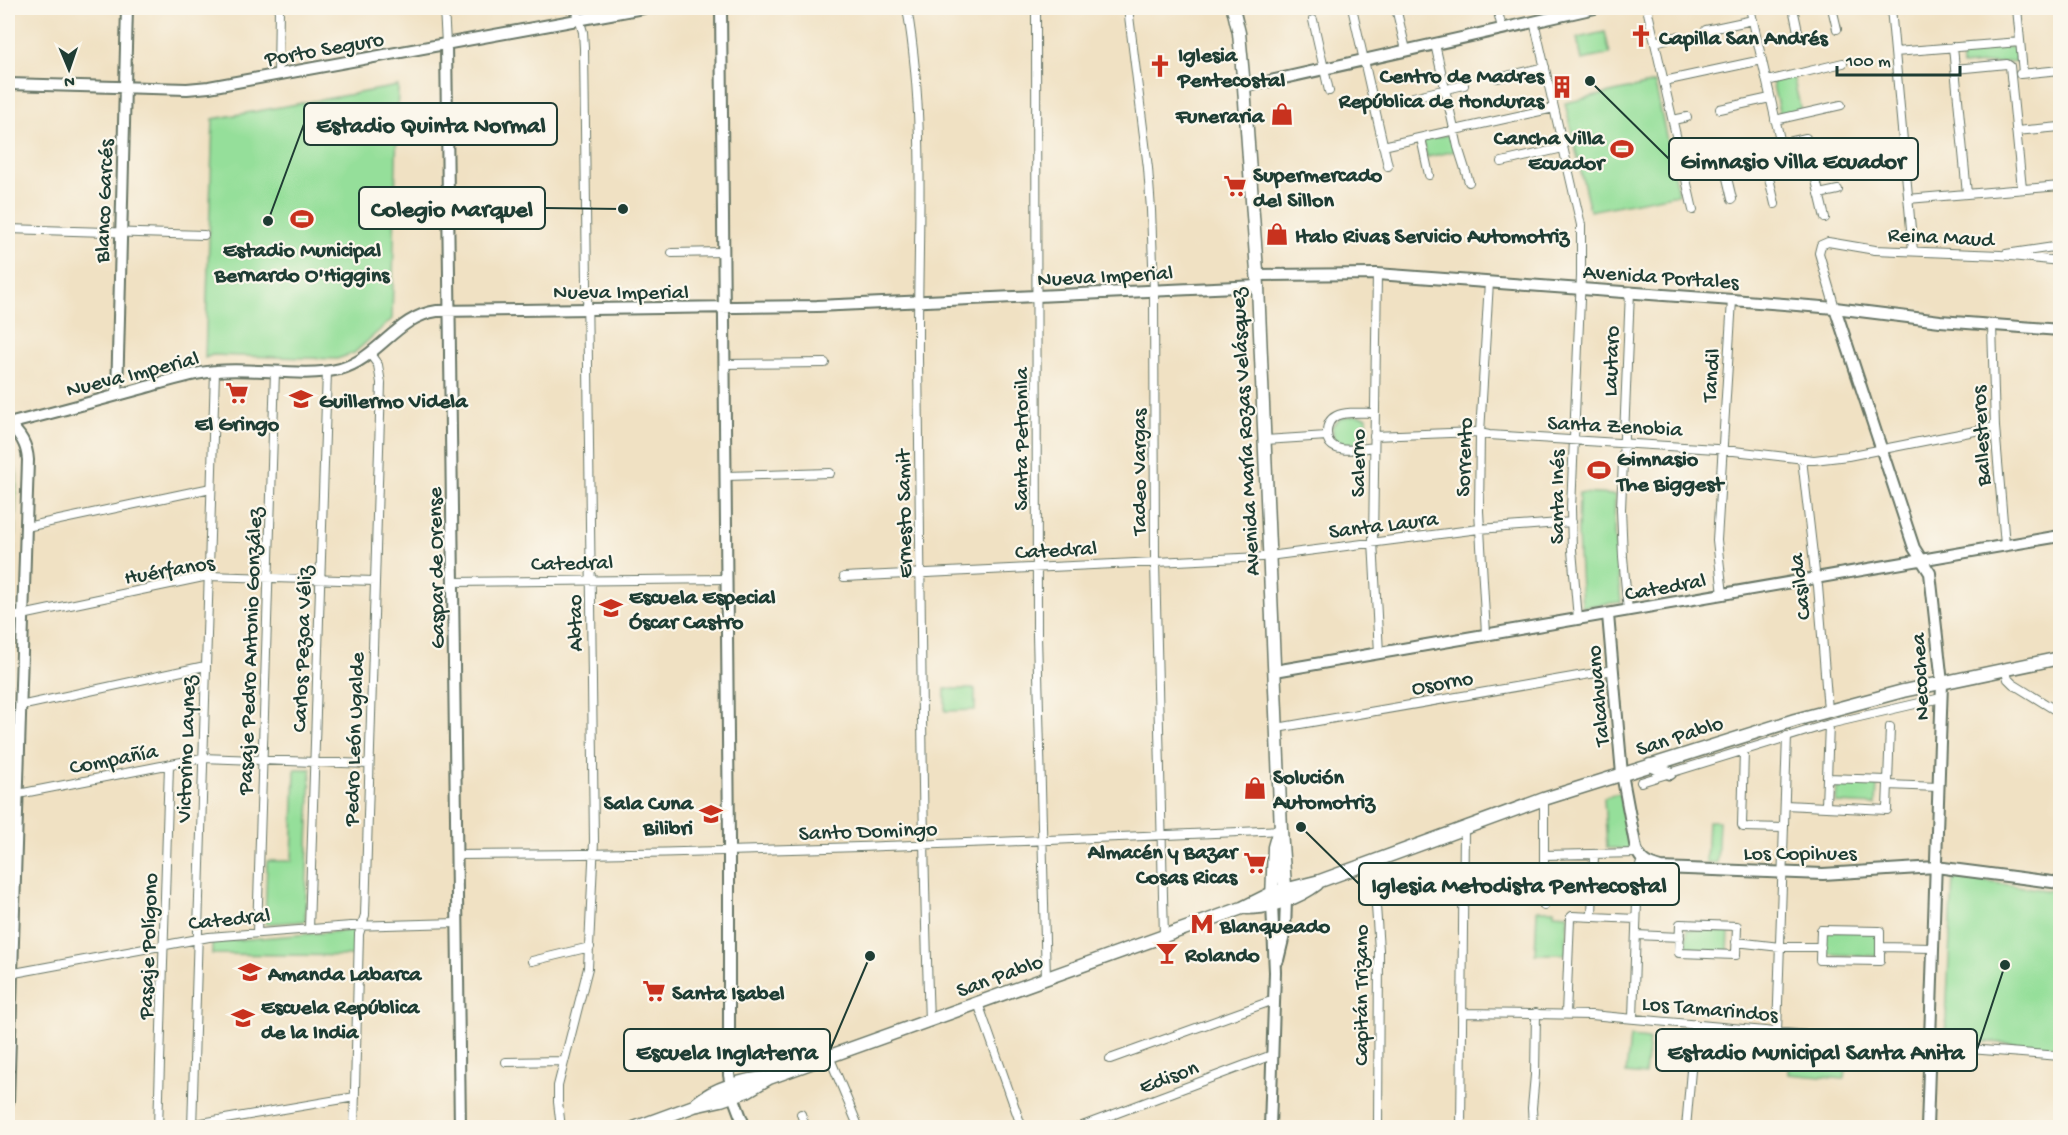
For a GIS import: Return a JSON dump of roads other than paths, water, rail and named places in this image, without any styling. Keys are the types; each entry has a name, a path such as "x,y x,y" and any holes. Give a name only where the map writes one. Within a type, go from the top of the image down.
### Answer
{"main road":[{"name":"Avenida María Rozas Velásquez","path":"1233,8 1239,33"},
{"name":"Avenida María Rozas Velásquez","path":"1240,8 1239,33 1258,281 1281,830 1286,894"},
{"name":"San Pablo","path":"634,1128 669,1122 694,1106 732,1091 747,1091 769,1078 1286,894 1544,799 1827,710 1942,682 2061,658"},
{"path":"1650,765 1670,773"},
{"name":"Avenida María Rozas Velásquez","path":"1272,898 1274,847 1276,836 1281,830"}],"street":[{"name":"Blanco Garcés","path":"117,395 127,8"},
{"path":"278,75 279,8"},
{"name":"Gaspar de Orense","path":"444,8 460,1128"},
{"name":"Abtao","path":"561,1128 558,1092 587,975 593,852 584,48 583,32 576,8"},
{"name":"Porto Seguro","path":"8,84 202,88 643,8"},
{"path":"721,8 729,1047 732,1091 746,1128"},
{"name":"Ernesto Samit","path":"907,8 920,118 918,302 923,846 929,1021"},
{"name":"Santa Petronila","path":"1036,8 1037,568 1047,979"},
{"name":"Tadeo Vargas","path":"1128,8 1148,168 1154,291 1155,562 1164,937"},
{"path":"1396,8 1406,50"},
{"path":"1497,8 1502,28"},
{"path":"1244,87 1592,8"},
{"path":"1647,8 1693,210"},
{"path":"1750,8 1780,144"},
{"path":"1793,8 1799,36"},
{"path":"1832,8 1837,29"},
{"path":"1891,8 1912,251"},
{"path":"2017,8 2023,73"},
{"path":"1353,12 1388,166"},
{"path":"1313,20 1329,91"},
{"path":"1706,30 1753,20"},
{"name":"Santa Inés","path":"1534,21 1581,225 1572,522 1578,619"},
{"path":"1655,42 1679,36"},
{"path":"1895,52 2020,42"},
{"path":"1435,44 1454,130 1469,182"},
{"path":"1953,47 1967,194"},
{"path":"1664,81 1762,60"},
{"path":"1767,81 1843,63"},
{"path":"1955,69 2010,65 2022,189"},
{"path":"1498,78 1545,67"},
{"path":"2011,75 2061,70"},
{"path":"1413,97 1464,85"},
{"path":"1720,109 1770,98"},
{"path":"1775,120 1841,105"},
{"path":"1383,146 1554,108"},
{"path":"1673,120 1687,117"},
{"path":"2016,131 2061,127"},
{"path":"1421,138 1429,175"},
{"path":"1683,166 1806,138 1825,218"},
{"path":"1810,154 1840,147"},
{"path":"1502,162 1563,148"},
{"path":"1762,148 1775,204"},
{"path":"1722,157 1732,199"},
{"path":"1908,200 2061,186"},
{"path":"1820,194 1838,190"},
{"path":"8,229 204,236"},
{"name":"Reina Maud","path":"1821,245 1828,242 1875,250 2000,255 2061,261"},
{"name":"Necochea","path":"1821,245 1820,258 1835,308 1914,548 1929,573 1942,682 1927,1128"},
{"path":"2000,255 2061,246"},
{"path":"672,253 723,252"},
{"name":"Avenida Portales","path":"1258,281 1377,274 1630,291 2061,330"},
{"name":"Salerno","path":"1377,274 1374,541 1379,653"},
{"name":"Nueva Imperial","path":"8,424 215,371 327,371 349,366 370,354 416,317 431,312 724,309 918,302 1154,291 1258,281"},
{"name":"Sorrento","path":"1486,634 1479,529 1480,433 1489,282"},
{"name":"Lautaro","path":"1628,611 1622,533 1630,291"},
{"name":"Tandil","path":"1723,595 1717,540 1732,300"},
{"name":"Ballesteros","path":"1992,325 1995,427 2005,545"},
{"name":"Pedro León Ugalde","path":"354,1128 359,934 365,915 381,383 378,365 370,354"},
{"path":"724,364 825,363"},
{"name":"Victorino Laynez","path":"192,1126 215,371"},
{"name":"Pasaje Pedro Antonio González","path":"257,933 275,371"},
{"name":"Carlos Pezoa Véliz","path":"309,929 327,371"},
{"path":"1374,412 1337,416 1328,426 1327,436 1331,444 1340,449 1374,447"},
{"path":"8,424 21,437 27,454 20,706 12,795 8,1102"},
{"name":"Santa Zenobia","path":"1374,436 1480,433 1624,442 1802,459 1837,458 1995,427"},
{"path":"1265,440 1327,436"},
{"name":"Casilda","path":"1802,459 1816,579 1827,710"},
{"path":"726,476 830,473"},
{"path":"26,527 211,488"},
{"name":"Santa Laura","path":"1270,556 1479,529 1572,522"},
{"name":"Catedral","path":"1275,671 2061,536"},
{"name":"Catedral","path":"844,577 1270,556"},
{"name":"Huérfanos","path":"8,618 208,576 375,581"},
{"name":"Catedral","path":"453,582 726,579"},
{"name":"Talcahuano","path":"1608,615 1622,774 1639,857"},
{"path":"20,706 205,666"},
{"path":"2005,669 2008,679 2013,684 2061,713"},
{"name":"Osorno","path":"1277,728 1613,670"},
{"name":"San Pablo","path":"1641,782 1829,724 1941,698"},
{"path":"1826,806 1829,724"},
{"path":"1785,805 1887,810 1890,728"},
{"path":"1777,1032 1788,736"},
{"path":"1744,750 1742,825 1784,828"},
{"name":"Compañía","path":"12,795 202,758 369,764"},
{"name":"Pasaje Polígono","path":"158,1128 169,765"},
{"path":"1827,778 1938,787"},
{"path":"1544,799 1544,906"},
{"path":"1461,1128 1464,828"},
{"name":"Santo Domingo","path":"457,855 923,846 1281,830"},
{"path":"1592,916 1594,854"},
{"name":"Los Copihues","path":"1544,855 1594,854 1639,857 1648,864 1661,868 1783,873 1823,874 1936,867 2061,883"},
{"path":"1633,1018 1639,857"},
{"name":"Capitán Trizano","path":"1372,862 1379,950 1377,1128"},
{"path":"1275,972 1285,931 1286,894"},
{"path":"1270,1128 1275,972 1272,898"},
{"path":"1566,1014 1570,918 1572,916 1592,916 1636,919"},
{"name":"Catedral","path":"9,974 198,939 362,925 457,923"},
{"path":"1680,924 1737,926 1736,942 1736,955 1679,953 1680,924"},
{"path":"1821,930 1880,931 1880,961 1820,960 1821,947 1821,930"},
{"path":"1636,936 1680,937"},
{"path":"1736,942 1780,947 1821,947"},
{"path":"532,962 590,947"},
{"path":"1880,948 1933,948"},
{"path":"1110,1059 1274,1000"},
{"path":"978,1003 1022,1128"},
{"name":"Los Tamarindos","path":"1462,1013 1536,1013 1633,1018 2061,1056"},
{"path":"1533,1128 1536,1013"},
{"path":"1686,1128 1695,1024"},
{"name":"Edison","path":"1077,1128 1272,1055"},
{"path":"830,1056 859,1128"},
{"path":"506,1062 564,1061"},
{"path":"172,1128 355,1097"},
{"path":"801,1114 806,1128"}],"place":[{"name":"Capilla San Andrés","path":"1641,36"},
{"name":"Iglesia Pentecostal","path":"1160,66"},
{"name":"Gimnasio Villa Ecuador","path":"1590,81"},
{"name":"Centro de Madres República de Honduras","path":"1562,87"},
{"name":"Funeraria","path":"1282,114"},
{"name":"Cancha Villa Ecuador","path":"1622,149"},
{"name":"Supermercado del Sillon","path":"1235,186"},
{"name":"Colegio Marquel","path":"623,209"},
{"name":"Estadio Municipal Bernardo O'Higgins","path":"302,219"},
{"name":"Estadio Quinta Normal","path":"268,221"},
{"name":"Italo Rivas Servicio Automotriz","path":"1277,234"},
{"name":"El Gringo","path":"237,393"},
{"name":"Guillermo Videla","path":"301,399"},
{"name":"Gimnasio The Biggest","path":"1599,470"},
{"name":"Escuela Especial Óscar Castro","path":"611,608"},
{"name":"Solución Automotriz","path":"1255,788"},
{"name":"Sala Cuna Bilibri","path":"711,814"},
{"name":"Iglesia Metodista Pentecostal","path":"1301,827"},
{"name":"Almacén y Bazar Cosas Ricas","path":"1255,863"},
{"name":"Blanqueado","path":"1202,924"},
{"name":"Rolando","path":"1167,953"},
{"name":"Escuela Inglaterra","path":"870,956"},
{"name":"Estadio Municipal Santa Anita","path":"2005,965"},
{"name":"Amanda Labarca","path":"250,972"},
{"name":"Santa Isabel","path":"654,991"},
{"name":"Escuela República de la India","path":"243,1018"}]}
